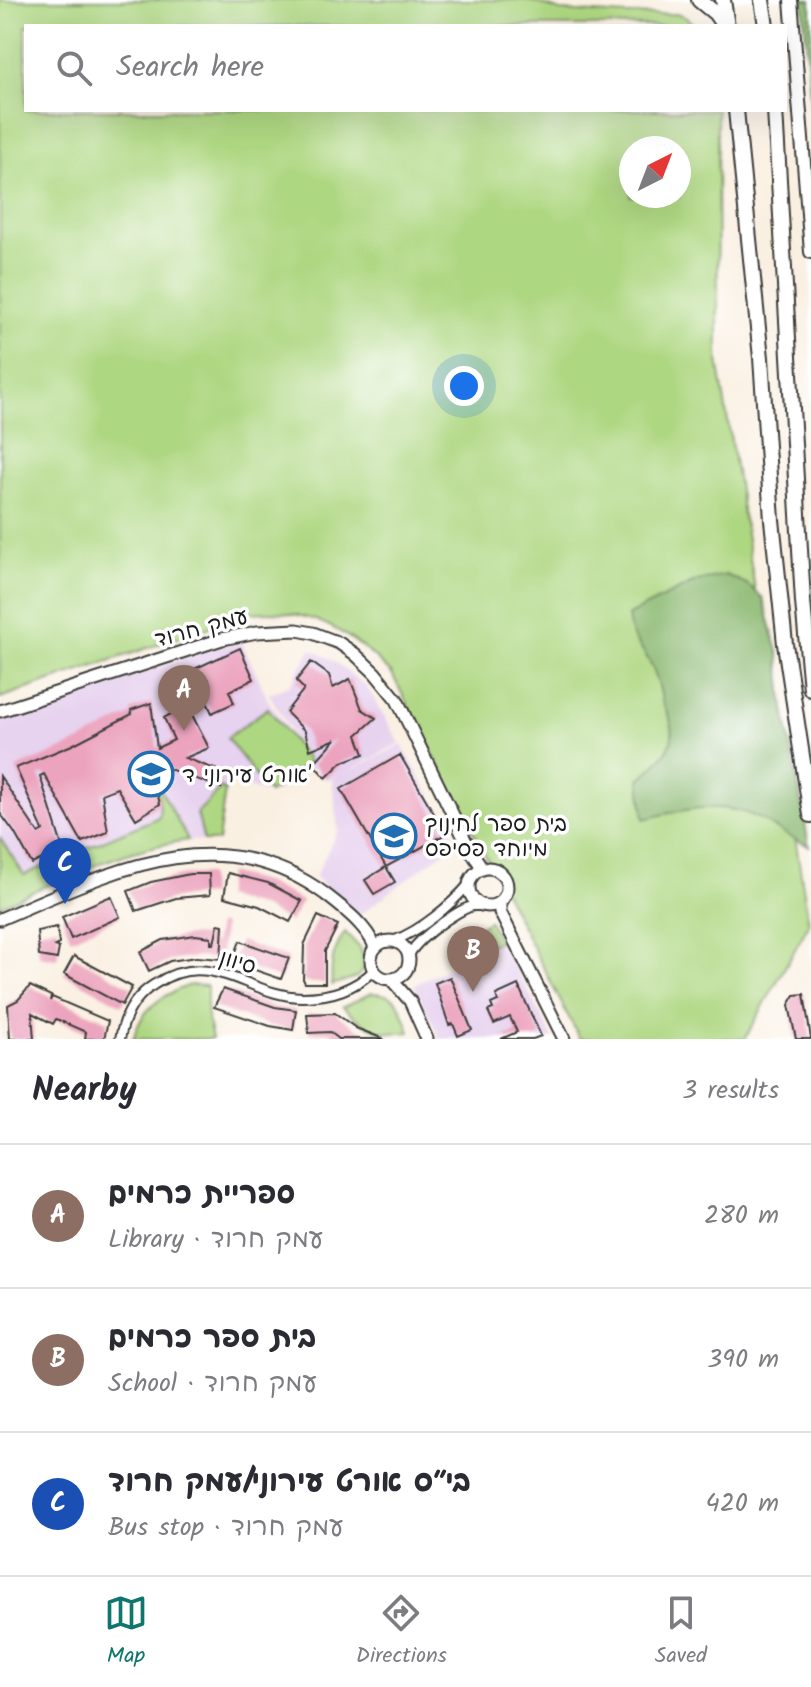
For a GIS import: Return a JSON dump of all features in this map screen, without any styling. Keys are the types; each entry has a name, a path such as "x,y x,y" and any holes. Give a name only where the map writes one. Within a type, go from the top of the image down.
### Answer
{"highway":[{"path":"699,0 723,24"},
{"path":"723,0 725,24"},
{"path":"762,0 766,24"},
{"path":"736,112 761,358 773,536 785,644 811,815"},
{"path":"775,112 804,616 811,689"}],"main road":[{"path":"791,0 811,252"}],"street":[{"name":"עמק חרוד","path":"0,711 246,633 297,630 325,637 355,654 397,700 469,848 483,869"},
{"path":"0,919 131,867 181,856 227,856 272,866 316,888 363,927 375,947 371,959 374,970 378,975 391,979 410,1001 427,1039"},
{"path":"372,953 381,943 408,935 450,905 483,869 497,870 505,878 507,891 500,902 500,912 564,1039"},
{"path":"470,883 471,896 486,906"},
{"path":"391,979 406,970 414,945 473,906 500,902"},
{"path":"393,941 403,946 409,957"},
{"name":"סיוון","path":"120,1039 127,1015 137,1000 149,987 179,971 214,971 301,997 342,991 359,985 374,970"}],"shaded area":[{"name":"אורט עירוני ד'","path":"242,642 268,700 312,766 269,694 289,686 311,649 332,660 367,687 400,743 341,775 402,745 457,842 358,916 315,877 338,830 332,779 321,778 313,767 273,794 227,781 216,842 184,840 122,853 0,906 0,722 214,648"},
{"path":"502,941 553,1039 440,1039 414,985"}],"green space":[{"path":"0,0 528,0 561,11 680,14 695,24 24,24 24,112 717,112 718,360 809,924 745,1039 580,1039 392,674 361,646 329,626 311,618 273,612 251,613 0,698"},
{"path":"803,0 811,0 811,110"},
{"path":"726,575 747,584 763,598 779,655 783,702 809,846 760,819 731,809 702,808 644,819 640,779 664,755 672,732 655,674 632,635 628,615 697,581"},
{"path":"268,708 309,762 269,793 227,738"},
{"path":"156,781 188,840 115,858 0,906 0,838 24,875 159,817"},
{"path":"221,788 225,791 218,841 204,841 197,813"},
{"path":"489,920 499,941 459,959 454,947"},
{"path":"345,932 361,949 364,968 357,977 332,985 333,957"},
{"path":"190,985 207,986 207,1016 212,1039 133,1039 141,1019 154,1004"},
{"path":"371,993 394,999 402,1009 410,1032 382,1031 358,1020 343,1007"}],"building":[{"path":"240,648 254,679 229,691 234,703 212,713 192,670"},
{"path":"311,662 329,675 333,688 350,679 362,709 376,718 357,735 364,754 342,762 326,778 313,764 336,739 310,750 305,731 286,712 304,689 296,681"},
{"path":"151,703 157,748 174,740 164,718 187,705 209,748 185,758 217,770 221,788 164,767 152,772 160,804 136,819 117,788 102,794 108,832 82,842 44,774 40,776 63,849 32,864 0,813 0,776 38,833 43,830 16,768 72,745 132,714 131,710"},
{"path":"400,755 446,834 386,867 341,789"},
{"path":"386,867 395,882 374,894 365,880"},
{"path":"228,873 268,883 302,901 290,922 259,906 224,897"},
{"path":"190,874 209,874 210,895 176,898 136,911 128,891 151,882"},
{"path":"111,896 120,917 71,939 62,917"},
{"path":"318,916 338,925 325,951 325,983 305,983 304,945"},
{"path":"218,924 223,925 221,959 196,957 170,961 149,971 140,952 163,940 195,935 211,937 211,944 214,944"},
{"path":"57,927 57,959 39,956 37,931"},
{"path":"240,941 289,958 281,979 232,962"},
{"path":"74,956 132,987 122,1005 64,974"},
{"path":"450,977 472,1030 458,1036 453,1024 449,1025 435,983"},
{"path":"518,985 541,1036 501,1039 517,1032 510,1017 494,1024 488,1011 493,1009 491,1004 498,1001 496,995"},
{"path":"30,986 51,996 50,1001 52,997 108,1021 104,1039 85,1039 86,1032 56,1019 53,1024 32,1013 34,1039 10,1039 8,1005 18,1000"},
{"path":"223,989 275,1007 296,1010 293,1030 270,1026 214,1007"},
{"path":"804,994 811,1039 796,1039 789,1005 795,995"},
{"path":"335,1013 356,1028 384,1039 339,1039 330,1032 309,1033 307,1014"}],"place":[{"name":"ספריית כרמים","path":"184,731"},
{"name":"אורט עירוני ד'","path":"151,774"},
{"name":"בית ספר לחינוך מיוחד פסיפס","path":"394,836"},
{"name":"בי״ס אורט עירוני/עמק חרוד","path":"65,904"},
{"name":"בית ספר כרמים","path":"473,992"}]}
